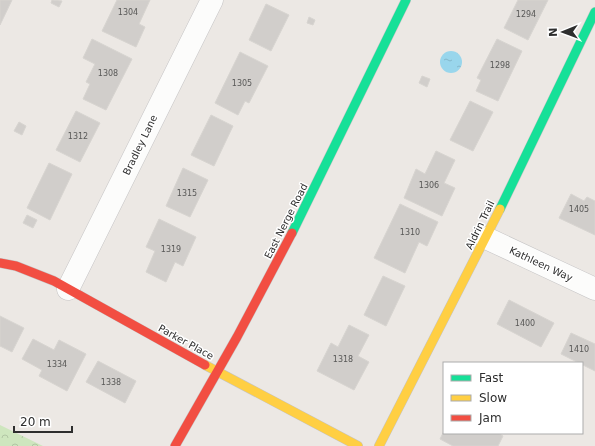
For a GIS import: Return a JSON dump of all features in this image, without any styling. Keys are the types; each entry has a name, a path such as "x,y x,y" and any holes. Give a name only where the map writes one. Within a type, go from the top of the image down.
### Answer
{"street":[{"name":"Bradley Lane","path":"68,289 212,0"},
{"name":"East Nerge Road","path":"175,446 219,373 301,217 406,0"},
{"name":"Aldrin Trail","path":"379,446 486,238 595,12"},
{"name":"Kathleen Way","path":"486,238 595,290"},
{"name":"Parker Place","path":"0,263 36,273 68,289 219,373 358,446"}],"green space":[{"path":"0,425 43,446 0,446"}],"water":[{"path":"451,51 455,52 461,58 461,66 455,72 451,73 447,72 441,66 440,62 441,58 447,52"}],"building":[{"path":"0,0 12,0 0,25"},
{"path":"52,0 62,1 59,7 51,3"},
{"path":"117,0 150,0 139,24 145,27 136,47 102,31"},
{"path":"518,0 548,0 528,40 504,28"},
{"path":"266,4 289,15 271,51 249,40"},
{"path":"309,17 315,20 313,25 307,23"},
{"path":"92,39 132,59 106,110 83,99 90,84 86,82 95,64 83,58"},
{"path":"497,39 522,51 498,101 476,91 481,80 477,78"},
{"path":"240,52 268,66 249,103 245,101 238,115 215,103"},
{"path":"422,76 430,79 427,87 419,83"},
{"path":"470,101 493,112 473,151 450,140"},
{"path":"76,111 100,123 80,162 56,150"},
{"path":"211,115 233,126 214,166 191,155"},
{"path":"19,122 26,126 22,135 14,131"},
{"path":"436,151 455,160 444,183 455,188 442,216 404,198 416,169 425,174"},
{"path":"49,163 72,174 50,220 27,208"},
{"path":"183,168 208,180 190,217 166,206"},
{"path":"571,194 584,201 587,197 595,201 595,235 559,218"},
{"path":"400,204 438,222 427,246 419,242 405,273 374,258"},
{"path":"27,215 37,220 33,228 23,223"},
{"path":"159,219 196,237 183,266 175,262 166,282 146,272 155,251 146,247"},
{"path":"383,276 405,286 386,326 364,315"},
{"path":"509,300 554,323 541,347 497,324"},
{"path":"0,316 24,328 12,352 0,346"},
{"path":"349,325 369,335 358,356 369,362 354,390 317,371 331,343 338,347"},
{"path":"571,333 595,344 595,371 583,365 583,362 577,362 561,354"},
{"path":"33,339 54,350 59,340 86,354 67,391 39,376 42,370 22,359"},
{"path":"98,361 136,381 125,403 86,382"},
{"path":"443,433 500,434 503,436 498,446 453,446 440,439"}],"traffic: fast":[{"path":"292,233 406,0"},
{"path":"500,209 595,12"}],"traffic: slow":[{"path":"379,446 500,209"},
{"path":"205,365 358,446"}],"traffic: jam":[{"path":"175,446 237,337 292,233"},
{"path":"0,263 16,266 54,281 205,365"}]}
